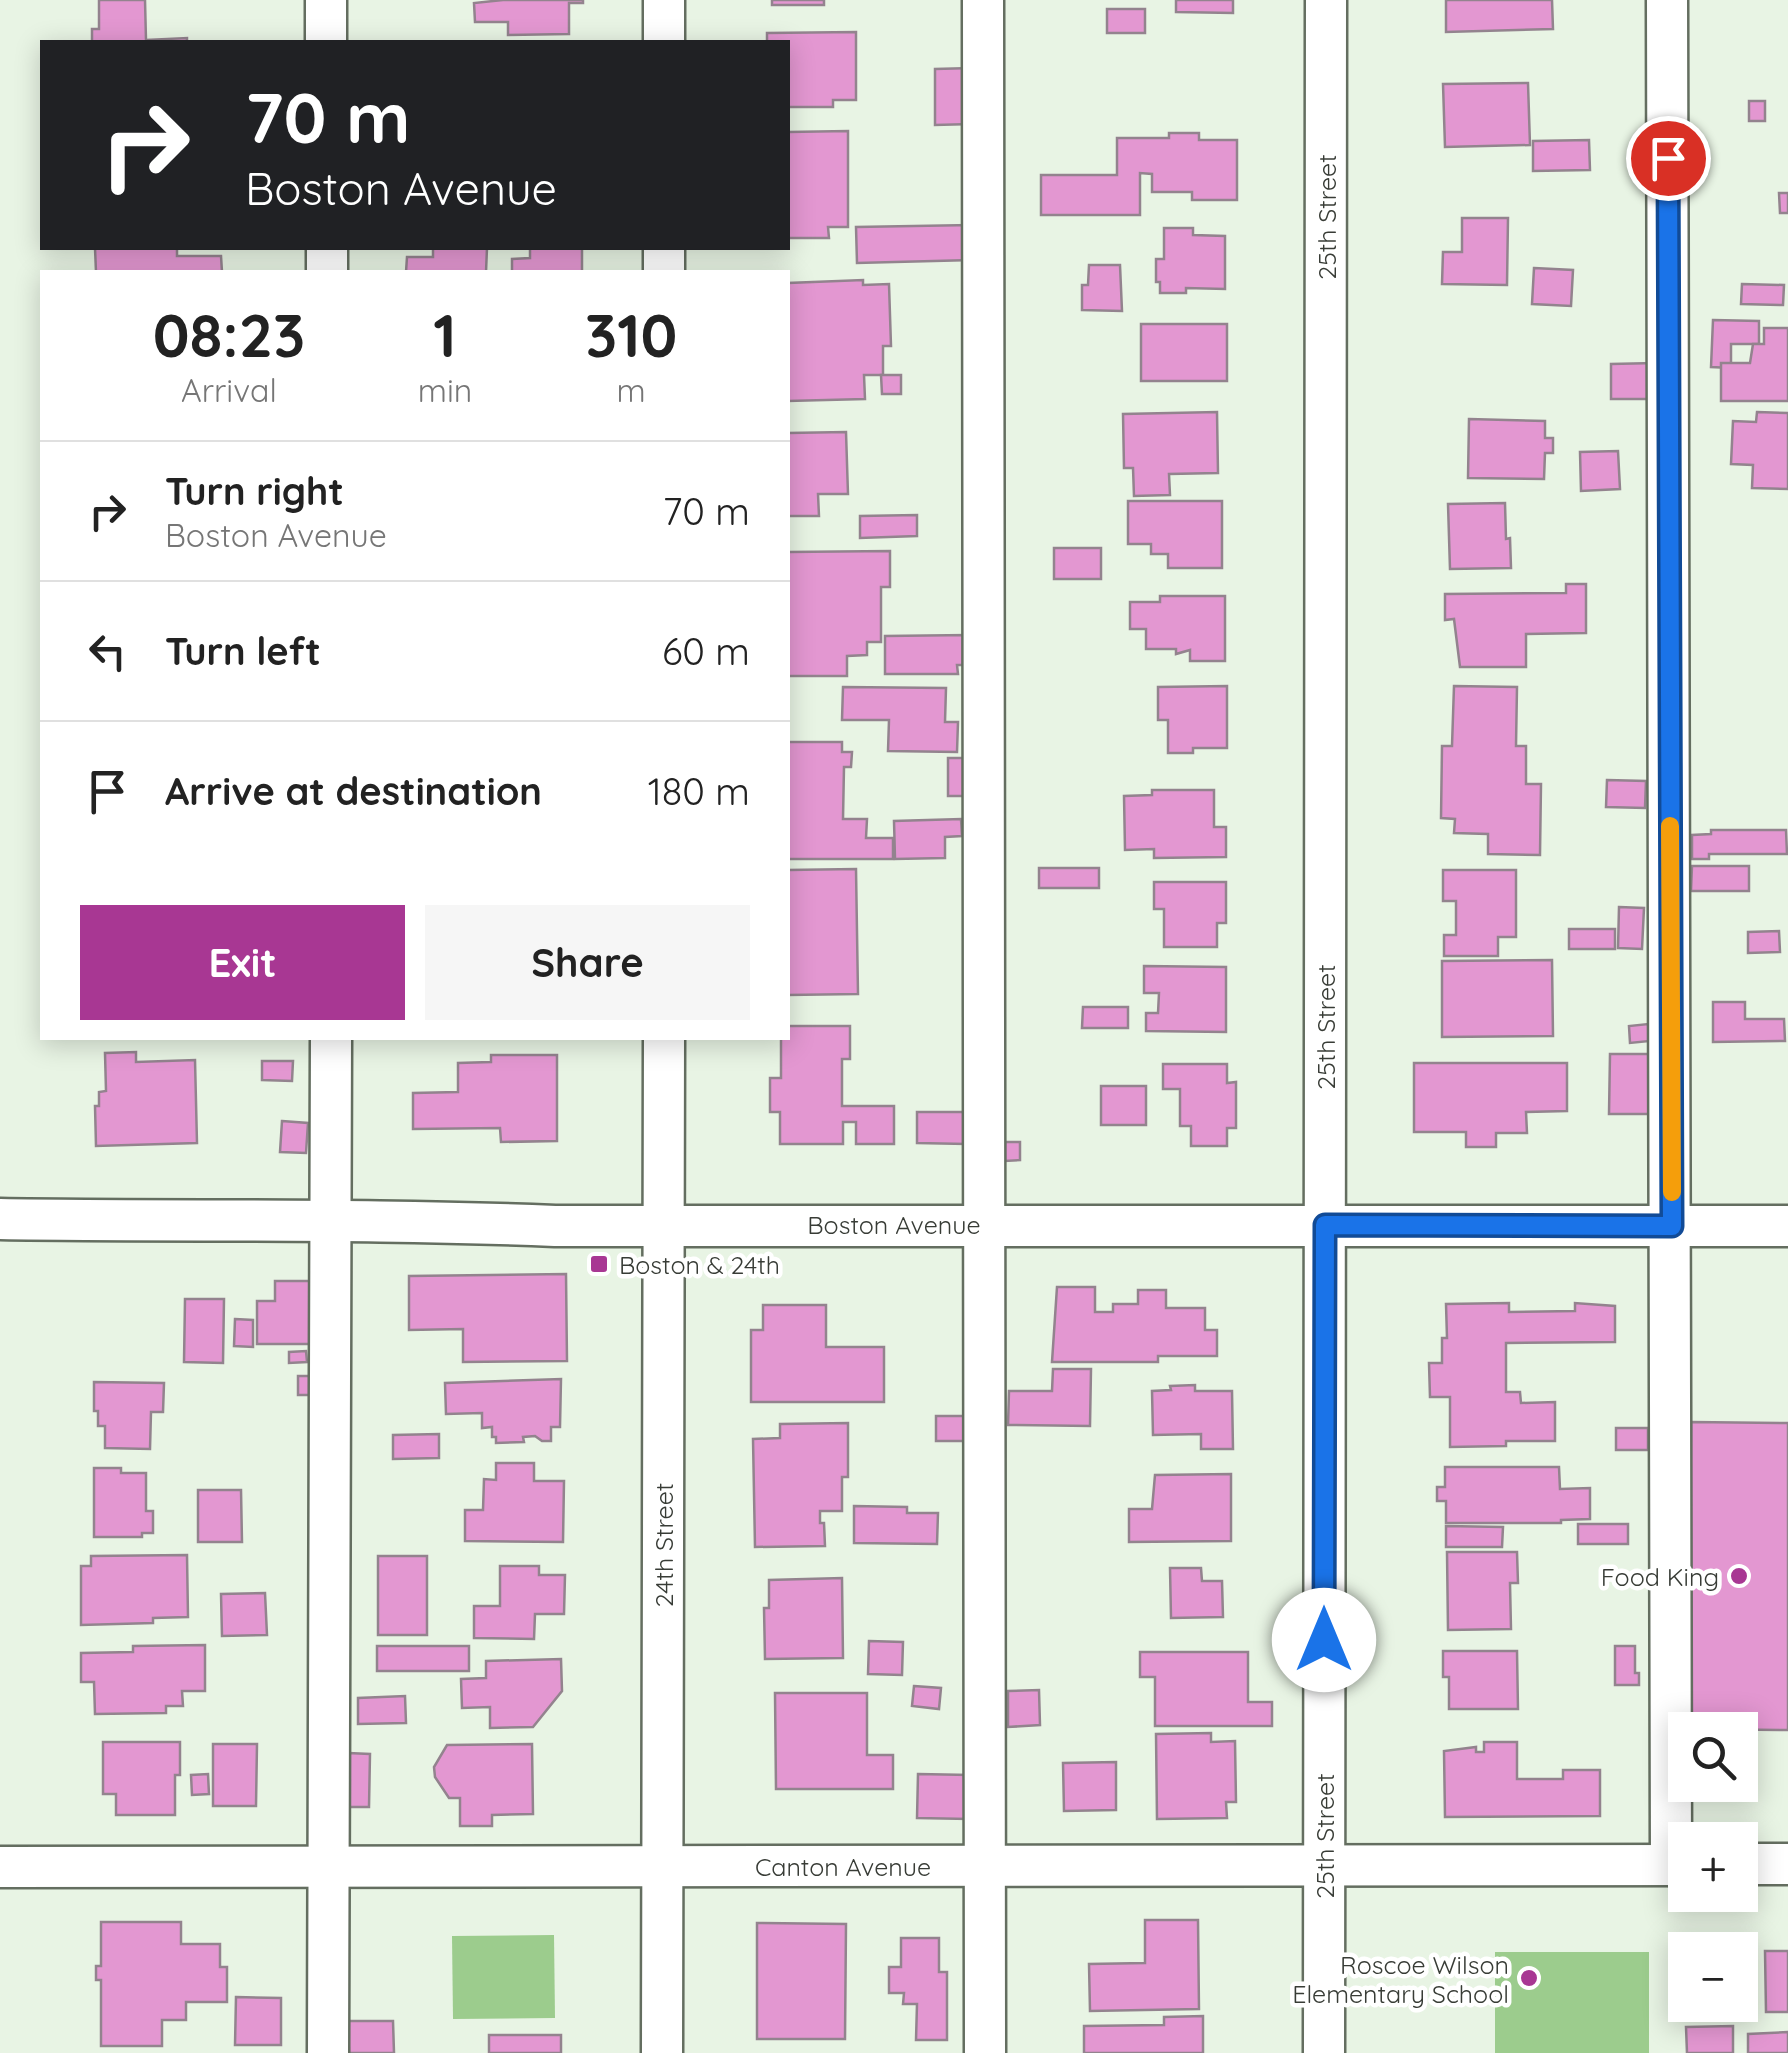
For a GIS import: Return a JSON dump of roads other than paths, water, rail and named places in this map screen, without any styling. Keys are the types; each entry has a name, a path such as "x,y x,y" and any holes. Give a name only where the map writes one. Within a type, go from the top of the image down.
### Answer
{"street":[{"path":"326,0 326,40"},
{"path":"664,0 664,40"},
{"path":"984,0 985,2053"},
{"name":"25th Street","path":"1324,2053 1326,0"},
{"path":"1668,0 1678,1822"},
{"path":"328,2053 331,1040"},
{"name":"24th Street","path":"662,2053 664,1040"},
{"name":"Boston Avenue","path":"0,1219 664,1225 1788,1226"},
{"path":"1758,1864 1788,1864"},
{"name":"Canton Avenue","path":"0,1867 1668,1865"}],"place":[{"name":"Boston & 24th","path":"599,1264"},
{"name":"Food King","path":"1739,1576"},
{"name":"Roscoe Wilson Elementary School","path":"1529,1978"}]}
